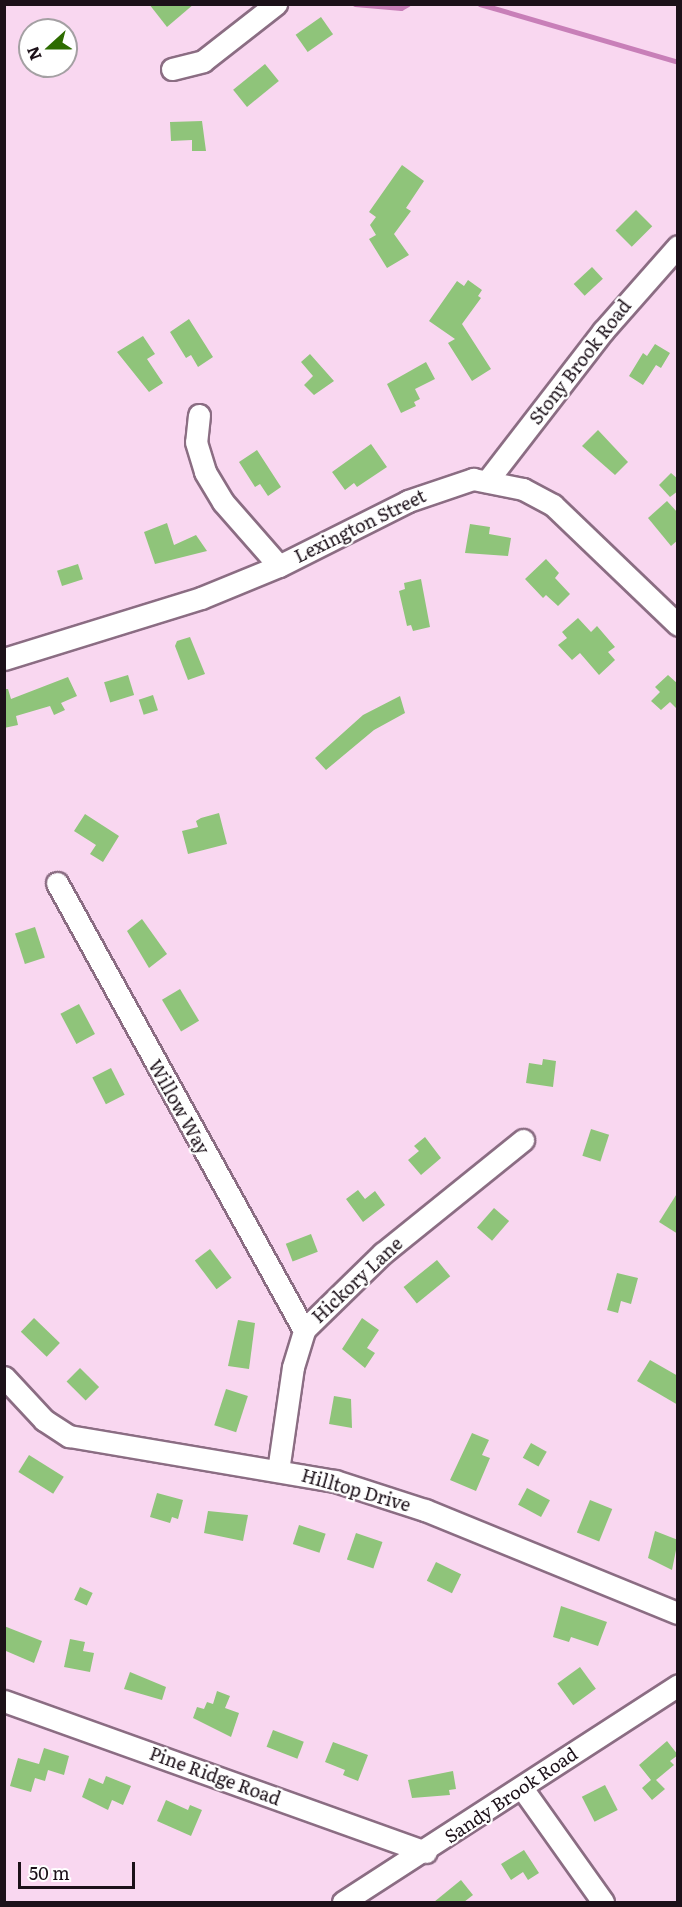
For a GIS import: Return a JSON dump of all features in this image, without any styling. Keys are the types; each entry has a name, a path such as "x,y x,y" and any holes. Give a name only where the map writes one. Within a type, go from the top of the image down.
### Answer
{"street":[{"path":"172,69 203,61 276,4"},
{"name":"Stony Brook Road","path":"487,481 603,331 678,246"},
{"path":"199,415 196,442 205,472 223,502 279,566"},
{"name":"Lexington Street","path":"4,659 201,598 279,566 439,488 473,479 523,489 553,505 678,625"},
{"name":"Willow Way","path":"57,883 304,1330"},
{"name":"Hickory Lane","path":"278,1472 293,1367 304,1330 369,1265 523,1140"},
{"name":"Hilltop Drive","path":"4,1377 44,1420 69,1436 278,1472 310,1474 424,1510 678,1613"},
{"name":"Sandy Brook Road","path":"343,1902 426,1852 678,1685"},
{"name":"Pine Ridge Road","path":"4,1701 426,1852"},
{"path":"522,1788 603,1902"}],"building":[{"path":"149,4 194,4 167,27"},
{"path":"321,17 333,34 308,52 296,35"},
{"path":"265,64 279,81 247,107 233,90"},
{"path":"202,121 206,151 192,151 192,140 171,141 170,122"},
{"path":"402,165 424,181 406,208 411,211 394,234 409,255 387,268 369,239 376,235 370,225 376,217 369,212"},
{"path":"636,210 652,226 632,247 615,231"},
{"path":"592,267 603,279 585,296 574,284"},
{"path":"468,280 482,290 478,296 481,298 462,324 491,369 472,381 448,343 455,339 429,321 457,281 464,286"},
{"path":"189,319 213,357 198,367 191,355 186,358 170,332"},
{"path":"143,336 155,354 147,359 163,383 149,392 117,352"},
{"path":"655,344 670,353 661,368 656,365 643,385 629,376 643,353 647,356"},
{"path":"310,354 334,381 314,395 304,385 313,376 301,362"},
{"path":"426,362 435,379 415,389 420,399 414,402 416,406 401,413 387,384"},
{"path":"598,430 628,462 615,475 582,446"},
{"path":"371,444 387,467 357,487 354,483 345,490 332,472"},
{"path":"257,450 281,487 268,496 260,484 255,487 239,462"},
{"path":"671,473 678,479 678,491 670,497 659,485"},
{"path":"667,501 678,513 678,540 671,546 648,518"},
{"path":"167,523 174,545 196,535 207,551 155,564 144,532"},
{"path":"470,524 490,527 489,534 511,538 508,556 465,553"},
{"path":"546,559 559,573 555,578 570,594 558,606 546,595 543,598 525,579"},
{"path":"78,564 83,579 62,586 57,571"},
{"path":"421,579 430,627 413,631 411,625 407,626 399,591 405,589 404,583"},
{"path":"578,618 591,632 597,626 615,647 608,652 615,660 599,675 580,653 572,660 558,645 567,638 562,632"},
{"path":"190,637 205,674 188,680 175,646 177,641"},
{"path":"128,675 134,695 110,702 104,682"},
{"path":"668,675 678,684 678,710 670,702 661,710 651,701 660,692 655,687"},
{"path":"68,677 77,696 61,703 65,710 54,715 50,706 16,716 18,725 4,728 4,689 8,689 11,699"},
{"path":"153,695 158,710 144,715 139,700"},
{"path":"400,696 405,713 374,730 326,770 315,758 363,715"},
{"path":"219,813 227,844 188,854 182,831 198,827 196,821"},
{"path":"85,814 119,836 103,862 90,854 96,845 74,831"},
{"path":"142,919 167,954 149,968 127,931"},
{"path":"35,927 45,957 25,964 15,933"},
{"path":"180,989 199,1021 181,1032 162,1000"},
{"path":"79,1004 95,1034 76,1044 60,1014"},
{"path":"543,1059 556,1061 553,1087 526,1083 529,1063 542,1065"},
{"path":"111,1068 125,1095 106,1104 92,1078"},
{"path":"591,1129 609,1135 600,1162 582,1156"},
{"path":"425,1137 441,1158 421,1175 408,1160 419,1151 414,1146"},
{"path":"358,1190 365,1199 375,1191 385,1205 363,1222 346,1199"},
{"path":"678,1192 678,1234 659,1222"},
{"path":"494,1208 509,1221 492,1241 477,1228"},
{"path":"311,1234 318,1252 293,1261 286,1244"},
{"path":"210,1249 232,1278 216,1289 195,1260"},
{"path":"437,1260 450,1276 417,1303 404,1287"},
{"path":"617,1273 638,1278 631,1304 621,1301 618,1313 607,1310"},
{"path":"34,1318 60,1343 47,1357 21,1332"},
{"path":"362,1318 379,1330 367,1348 375,1353 365,1368 342,1349"},
{"path":"238,1320 255,1323 249,1369 228,1366"},
{"path":"650,1360 678,1376 678,1405 637,1381"},
{"path":"80,1368 99,1387 86,1401 67,1381"},
{"path":"226,1389 248,1396 236,1432 214,1425"},
{"path":"334,1396 351,1399 352,1428 329,1424"},
{"path":"472,1433 489,1440 482,1455 490,1458 476,1491 450,1480"},
{"path":"531,1443 547,1452 539,1467 523,1458"},
{"path":"29,1455 64,1477 53,1494 18,1472"},
{"path":"527,1488 550,1500 541,1517 518,1505"},
{"path":"157,1493 183,1500 178,1519 172,1517 170,1523 150,1517"},
{"path":"590,1500 612,1509 599,1541 577,1532"},
{"path":"208,1511 248,1515 243,1541 204,1533"},
{"path":"299,1525 326,1534 319,1553 293,1544"},
{"path":"655,1531 678,1540 672,1570 648,1558"},
{"path":"356,1533 382,1542 373,1569 347,1559"},
{"path":"436,1562 461,1574 452,1593 427,1581"},
{"path":"80,1587 93,1593 87,1606 74,1600"},
{"path":"561,1606 607,1622 598,1646 571,1637 569,1642 553,1637"},
{"path":"4,1626 42,1641 34,1663 6,1651"},
{"path":"70,1639 85,1642 83,1651 94,1653 90,1672 64,1667"},
{"path":"580,1667 596,1689 573,1705 557,1683"},
{"path":"130,1672 166,1687 162,1700 124,1689"},
{"path":"217,1691 230,1696 225,1708 239,1713 231,1737 193,1718 197,1707 204,1709 207,1702 213,1704"},
{"path":"273,1730 304,1742 297,1759 267,1747"},
{"path":"667,1741 678,1755 670,1761 674,1765 656,1780 665,1789 652,1800 642,1788 651,1780 639,1765"},
{"path":"333,1742 368,1755 358,1781 343,1775 345,1770 325,1762"},
{"path":"44,1748 69,1756 64,1775 48,1770 45,1781 35,1778 31,1792 10,1786 18,1758 39,1764"},
{"path":"453,1771 456,1789 449,1790 450,1795 412,1798 408,1780"},
{"path":"106,1776 131,1786 123,1805 112,1800 108,1810 82,1797 89,1778 103,1784"},
{"path":"605,1785 618,1810 595,1822 582,1797"},
{"path":"166,1800 188,1810 190,1805 202,1810 191,1836 157,1821"},
{"path":"524,1850 539,1873 528,1880 523,1872 511,1880 501,1864"},
{"path":"461,1880 473,1895 464,1902 434,1902"}],"waterway":[{"path":"355,4 401,8 408,4"},
{"path":"480,4 678,62"}]}
